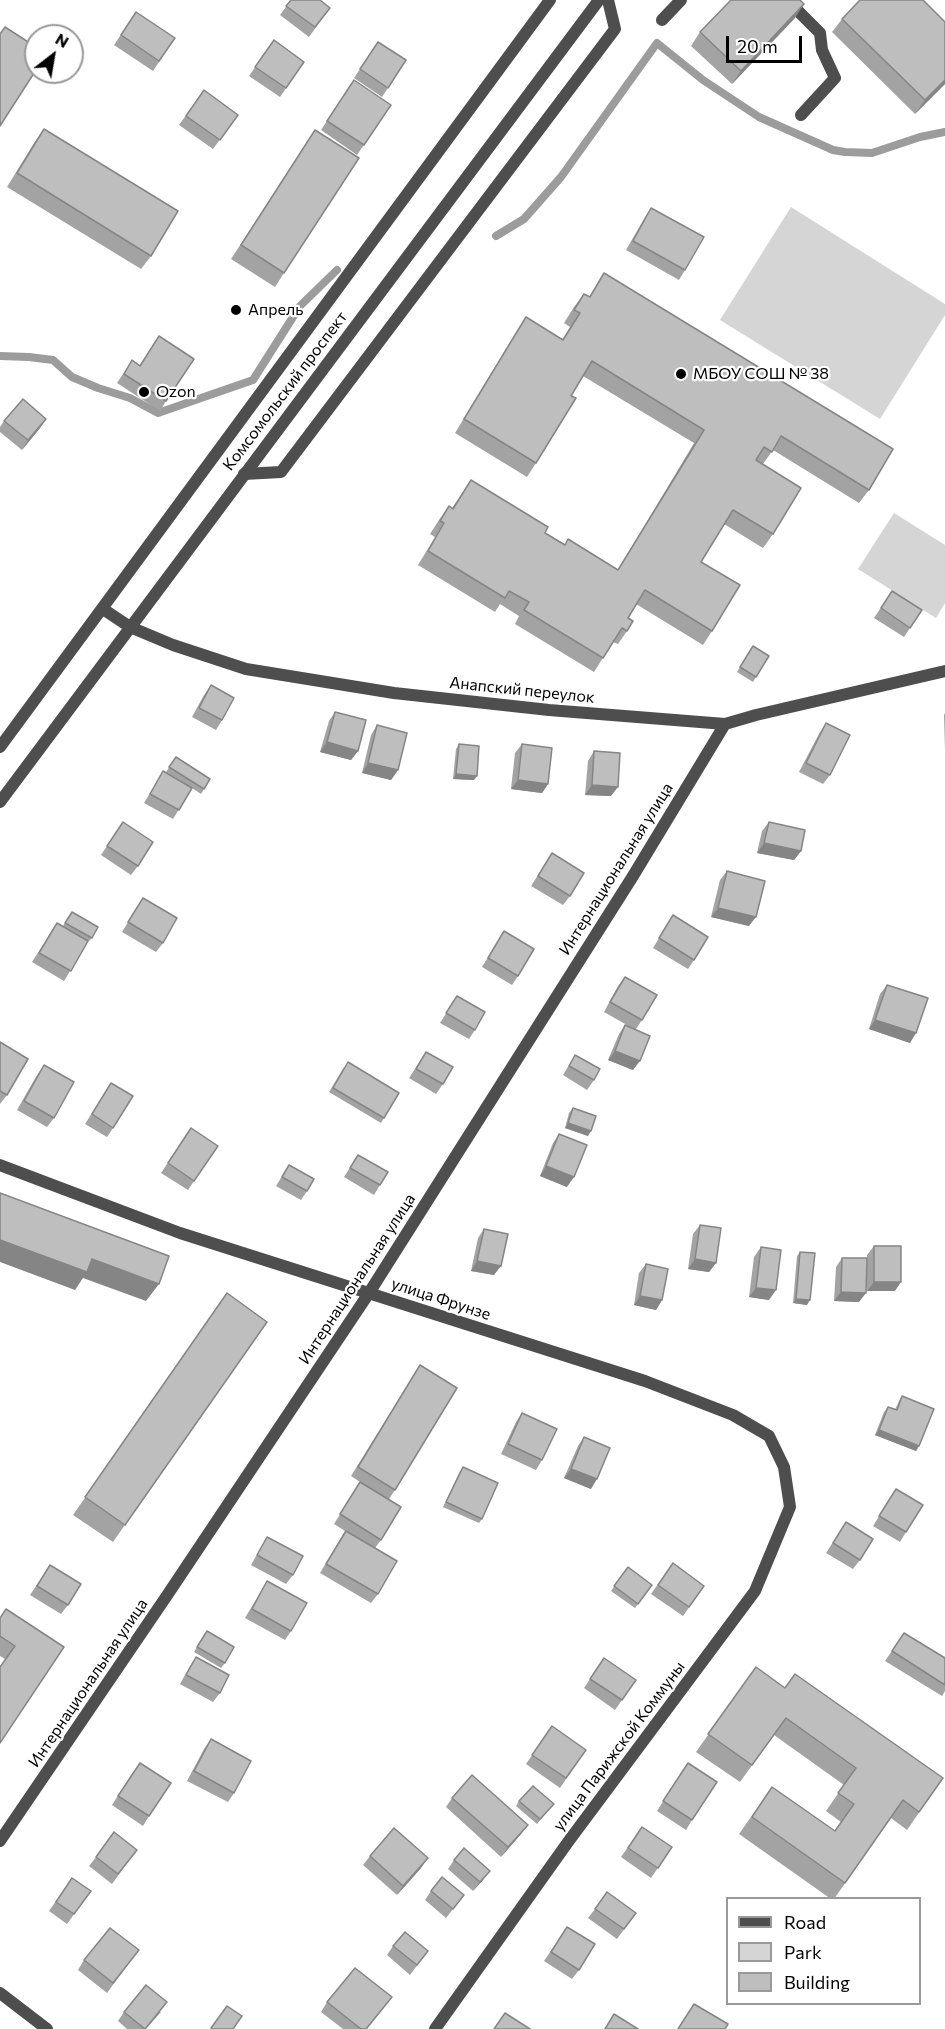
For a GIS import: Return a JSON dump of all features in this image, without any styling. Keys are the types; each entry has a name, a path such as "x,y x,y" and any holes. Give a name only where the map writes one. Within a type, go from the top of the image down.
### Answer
{"street":[{"name":"Комсомольский проспект","path":"0,747 550,0"},
{"name":"Комсомольский проспект","path":"0,802 599,0"},
{"path":"244,474 281,472 615,29 608,0"},
{"path":"662,20 681,0"},
{"path":"787,0 820,33 822,50 835,78 801,115"},
{"name":"Анапский переулок","path":"103,609 130,627 173,645 257,670 394,693 549,710 725,724 945,671"},
{"name":"Интернациональная улица","path":"0,1841 369,1293 633,876 725,724"},
{"name":"улица Фрунзе","path":"0,1165 180,1233 645,1381 733,1415 769,1436 784,1467"},
{"name":"улица Парижской Коммуны","path":"435,2029 568,1842 755,1591 790,1507 784,1467"},
{"path":"0,1994 47,2029"}],"green space":[{"path":"791,207 945,304 945,315 880,419 720,320"},
{"path":"894,513 945,545 945,603 936,618 858,569"}],"building":[{"path":"291,0 320,0 330,8 315,27 286,6"},
{"path":"731,0 800,0 804,4 741,71 700,32"},
{"path":"860,0 923,0 945,22 945,80 925,100 842,19"},
{"path":"136,12 175,38 159,61 121,35"},
{"path":"5,27 24,39 24,84 27,84 0,126 0,34"},
{"path":"274,40 304,62 286,88 255,67"},
{"path":"378,42 406,60 388,88 360,69"},
{"path":"354,80 391,105 364,145 327,121"},
{"path":"204,90 238,115 220,140 186,116"},
{"path":"44,129 178,211 151,256 17,173"},
{"path":"315,130 359,158 284,273 241,245"},
{"path":"651,208 704,237 685,270 633,241"},
{"path":"604,273 893,449 869,490 781,436 772,452 764,447 756,460 801,488 773,534 733,510 701,562 740,585 712,631 645,590 628,618 633,621 627,631 622,628 603,658 524,610 529,602 509,591 505,598 428,551 444,523 440,521 449,506 453,509 471,480 548,527 545,533 565,545 568,539 618,570 704,430 592,361 571,396 576,398 536,463 464,419 526,317 563,340 580,313 574,310 584,294 590,297"},
{"path":"159,336 194,359 166,401 124,374 132,360 140,366"},
{"path":"23,399 46,419 28,440 4,421"},
{"path":"892,591 922,610 910,628 881,608"},
{"path":"753,646 769,656 756,677 740,667"},
{"path":"211,685 234,698 222,720 199,708"},
{"path":"335,712 366,720 358,751 327,742"},
{"path":"826,723 850,735 830,775 806,763"},
{"path":"377,725 407,733 398,770 368,763"},
{"path":"459,744 479,746 477,776 456,774"},
{"path":"522,744 552,748 548,784 518,780"},
{"path":"594,751 620,753 618,787 592,785"},
{"path":"176,757 210,779 204,789 169,767"},
{"path":"163,771 192,788 179,810 150,794"},
{"path":"123,822 153,842 138,866 107,846"},
{"path":"769,822 805,830 801,851 764,843"},
{"path":"552,853 584,873 570,896 538,876"},
{"path":"727,871 765,881 756,917 718,908"},
{"path":"143,898 177,918 163,943 128,922"},
{"path":"72,912 98,927 92,938 65,923"},
{"path":"673,915 708,937 694,960 659,938"},
{"path":"57,923 88,941 71,971 39,953"},
{"path":"504,931 534,949 518,976 488,958"},
{"path":"625,977 657,995 642,1020 610,1002"},
{"path":"887,985 928,998 916,1033 875,1020"},
{"path":"457,996 485,1012 475,1030 446,1013"},
{"path":"625,1025 650,1036 640,1061 615,1051"},
{"path":"0,1042 28,1059 7,1095 0,1091"},
{"path":"426,1052 453,1067 443,1084 416,1069"},
{"path":"575,1055 600,1069 594,1080 569,1066"},
{"path":"348,1062 399,1093 384,1118 333,1088"},
{"path":"44,1065 74,1082 54,1118 24,1101"},
{"path":"111,1083 133,1096 113,1128 92,1114"},
{"path":"573,1108 596,1116 591,1131 568,1123"},
{"path":"191,1128 218,1146 194,1181 168,1163"},
{"path":"559,1134 587,1145 574,1177 546,1166"},
{"path":"358,1155 388,1172 380,1185 350,1168"},
{"path":"289,1165 314,1179 307,1191 282,1177"},
{"path":"0,1193 169,1256 159,1284 92,1259 87,1272 0,1240"},
{"path":"700,1225 721,1228 716,1263 695,1259"},
{"path":"484,1229 508,1234 501,1266 477,1261"},
{"path":"874,1246 901,1246 901,1282 874,1282"},
{"path":"761,1247 781,1250 776,1290 756,1288"},
{"path":"800,1252 815,1253 810,1300 796,1299"},
{"path":"842,1258 867,1258 866,1293 841,1292"},
{"path":"646,1264 668,1269 662,1300 640,1296"},
{"path":"227,1293 267,1322 125,1525 85,1497"},
{"path":"420,1365 457,1388 395,1490 358,1467"},
{"path":"902,1396 934,1409 919,1446 879,1430 888,1407 897,1410"},
{"path":"522,1413 557,1429 542,1460 508,1444"},
{"path":"584,1437 610,1448 597,1479 571,1469"},
{"path":"463,1467 498,1483 482,1519 446,1502"},
{"path":"360,1482 401,1507 381,1540 340,1514"},
{"path":"896,1489 923,1505 906,1532 879,1516"},
{"path":"846,1522 873,1539 860,1560 833,1543"},
{"path":"346,1531 397,1561 378,1594 326,1564"},
{"path":"267,1537 303,1556 293,1575 257,1555"},
{"path":"673,1563 704,1586 689,1607 658,1585"},
{"path":"50,1565 81,1584 68,1605 37,1586"},
{"path":"628,1567 652,1585 638,1604 614,1586"},
{"path":"267,1581 307,1603 291,1631 252,1609"},
{"path":"6,1609 64,1647 0,1743 0,1667 15,1646 0,1636 0,1618"},
{"path":"207,1631 234,1647 225,1663 197,1647"},
{"path":"904,1633 945,1658 945,1685 892,1651"},
{"path":"196,1657 229,1675 220,1693 186,1675"},
{"path":"604,1658 636,1680 622,1700 590,1679"},
{"path":"756,1667 785,1688 795,1674 943,1778 919,1812 903,1800 845,1883 752,1817 772,1787 835,1831 854,1804 838,1793 856,1768 786,1718 752,1765 708,1734"},
{"path":"552,1726 586,1750 566,1778 532,1755"},
{"path":"211,1739 251,1761 234,1793 194,1771"},
{"path":"140,1763 171,1783 149,1816 118,1796"},
{"path":"688,1763 717,1782 692,1820 663,1801"},
{"path":"472,1775 528,1825 508,1847 452,1798"},
{"path":"533,1786 554,1804 540,1819 519,1801"},
{"path":"642,1827 672,1847 658,1868 628,1848"},
{"path":"394,1828 428,1858 403,1886 370,1856"},
{"path":"114,1832 137,1850 118,1874 96,1857"},
{"path":"464,1848 490,1871 480,1882 454,1860"},
{"path":"442,1877 464,1895 453,1909 431,1891"},
{"path":"72,1878 91,1891 74,1914 56,1902"},
{"path":"607,1892 636,1913 624,1929 595,1909"},
{"path":"567,1927 595,1944 579,1970 551,1952"},
{"path":"110,1928 139,1950 113,1983 84,1960"},
{"path":"405,1932 428,1951 417,1965 393,1946"},
{"path":"355,1968 392,1997 366,2029 361,2029 327,2002"},
{"path":"146,1985 167,2002 145,2029 124,2012"},
{"path":"694,2004 728,2024 725,2029 678,2029"},
{"path":"227,2006 242,2016 233,2029 212,2029 211,2028"},
{"path":"505,2013 530,2029 494,2029"},
{"path":"614,2014 638,2029 605,2029"}],"waterway":[{"path":"496,236 524,219 561,177 657,43 703,80 759,117 833,150 872,153 920,137 945,132"},
{"path":"0,356 53,360 72,377 130,398 158,413 253,380 300,306 337,270"}],"place":[{"name":"Апрель","path":"236,310"},
{"name":"МБОУ СОШ № 38","path":"681,374"},
{"name":"Ozon","path":"144,392"}]}
